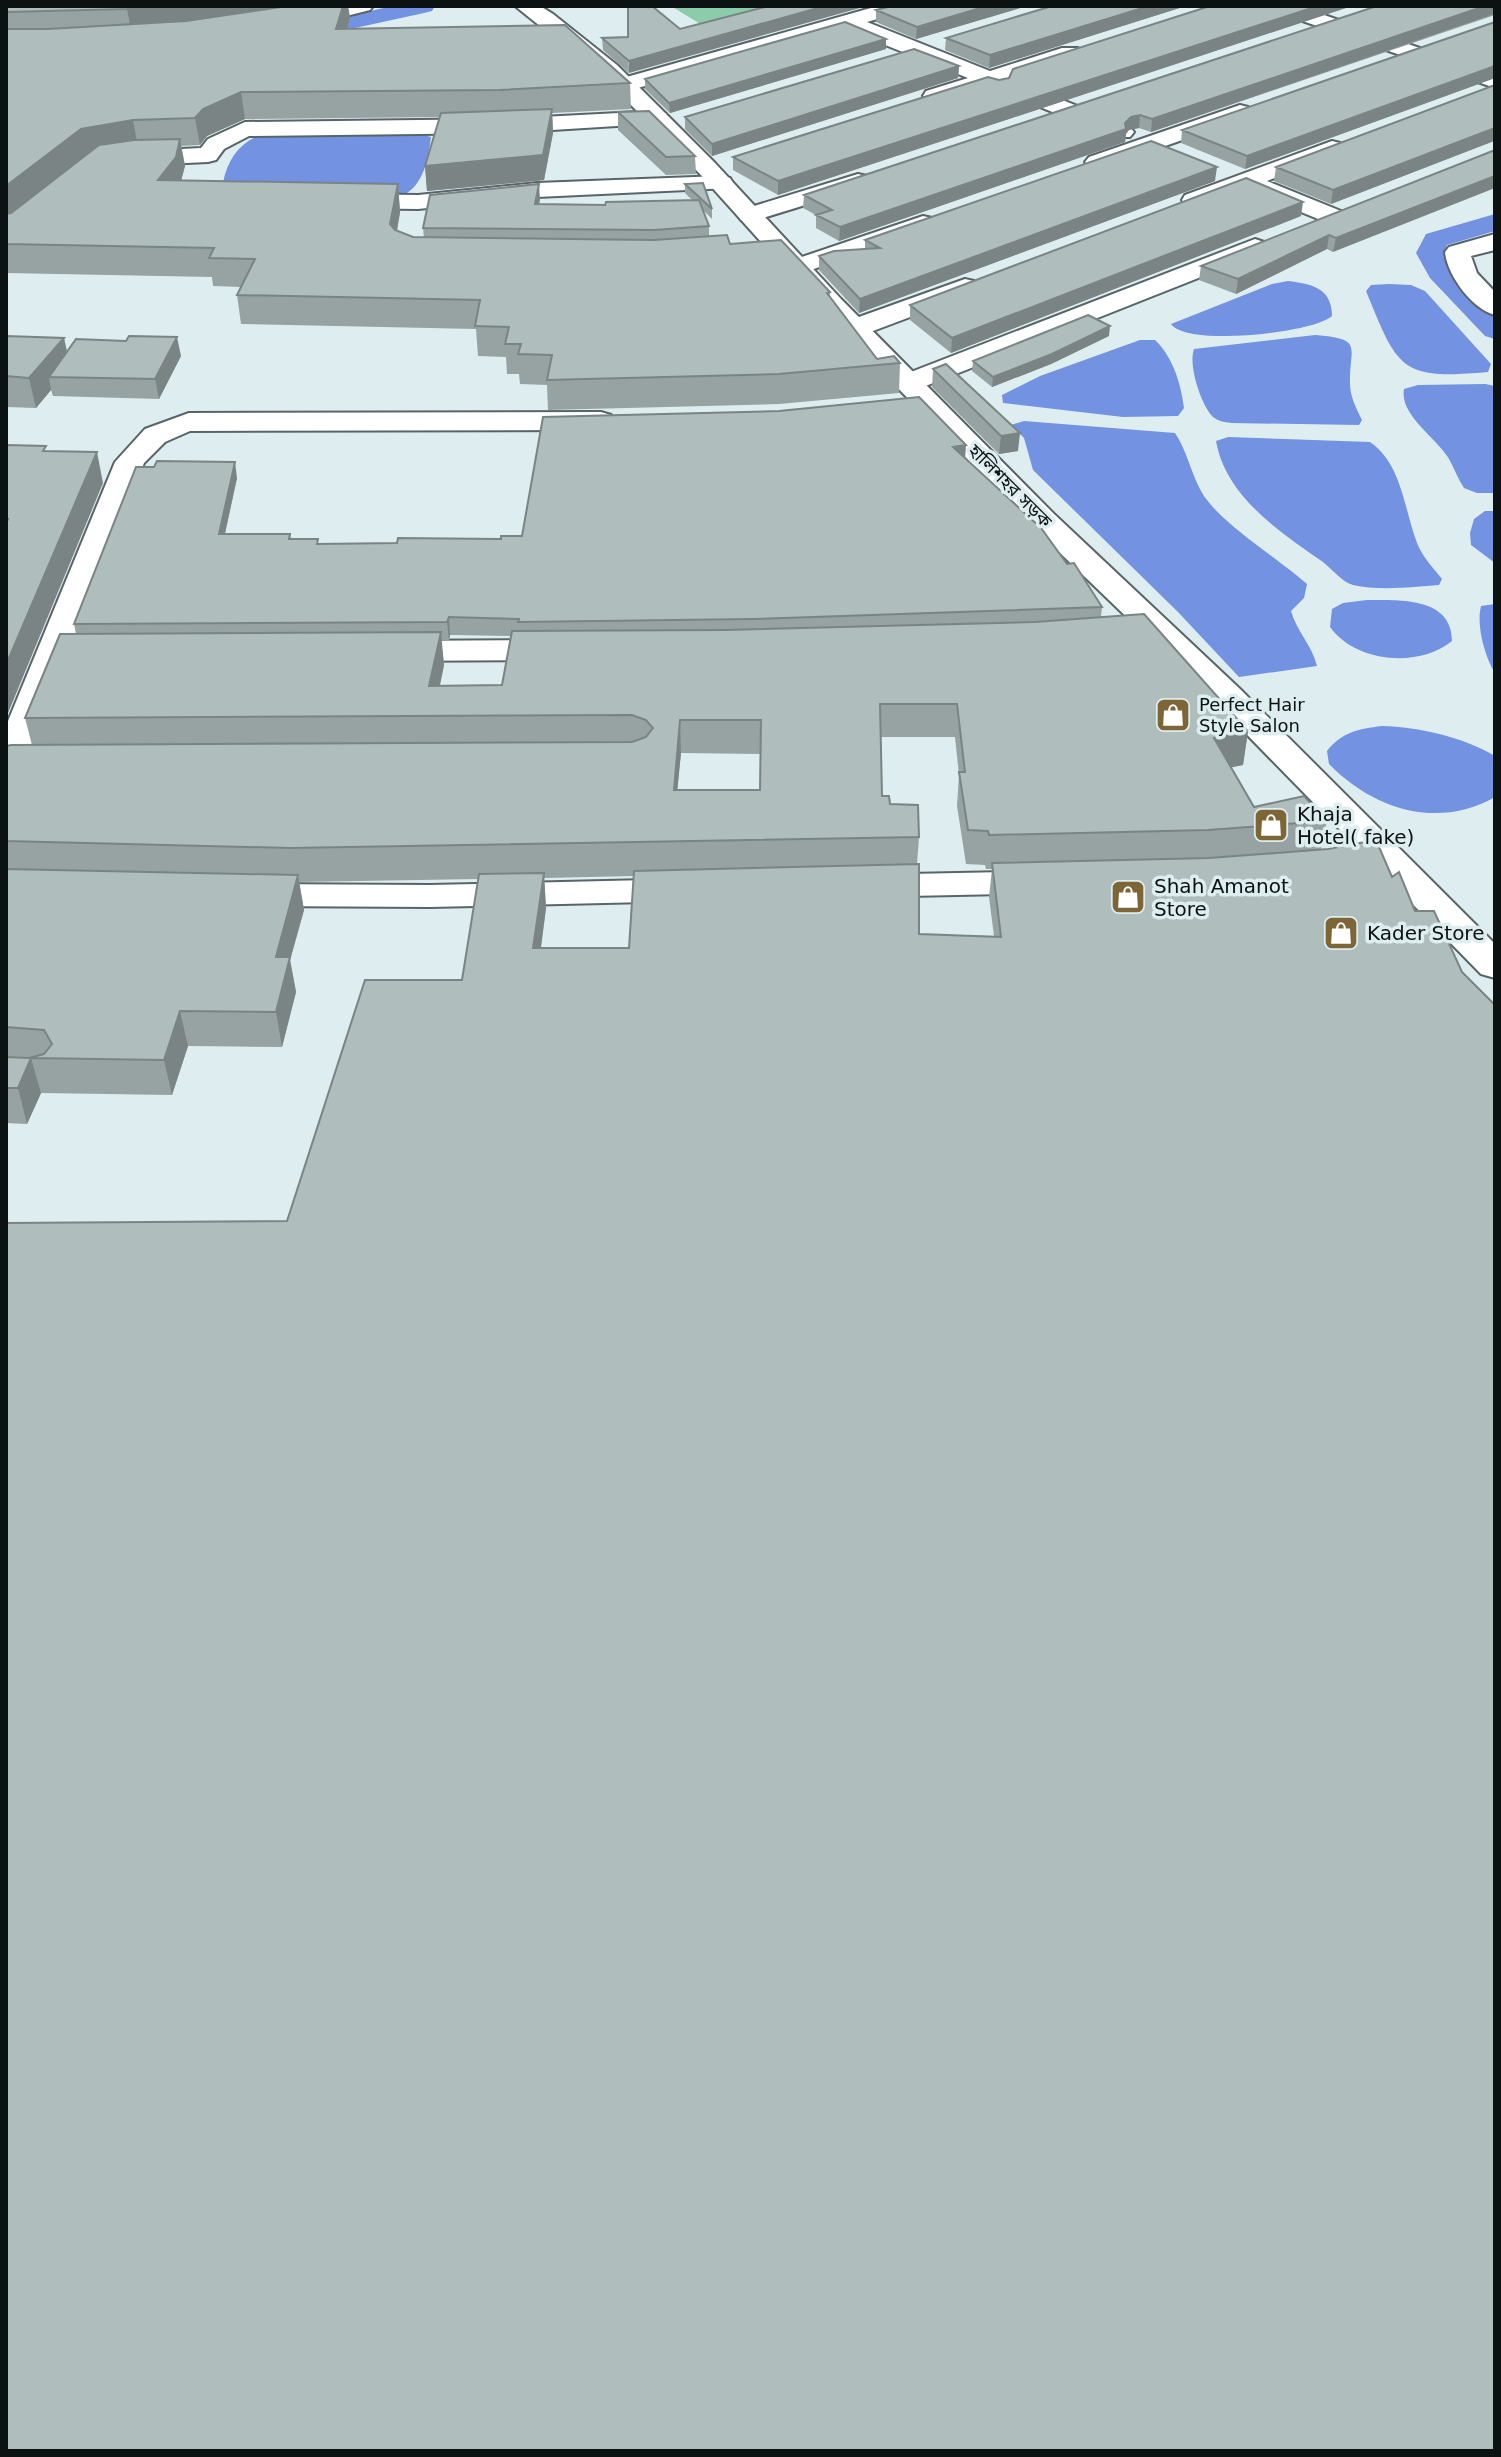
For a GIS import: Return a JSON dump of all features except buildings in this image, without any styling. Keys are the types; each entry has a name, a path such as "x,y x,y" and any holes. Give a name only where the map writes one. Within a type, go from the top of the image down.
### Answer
{"street":[{"path":"266,30 363,6"},
{"name":"হালিশহর সড়ক","path":"525,6 574,40 661,122 719,171 750,215 855,328 908,397 1163,634 1495,966"},
{"path":"624,85 901,6"},
{"path":"1278,6 1495,84"},
{"path":"1301,34 1370,10"},
{"path":"847,22 1178,154"},
{"path":"1382,62 1453,37"},
{"path":"886,59 944,41"},
{"path":"915,102 1095,45"},
{"path":"1466,97 1495,84"},
{"path":"1040,121 1099,101"},
{"path":"1077,169 1267,103"},
{"path":"96,163 138,157 202,165 216,144 245,129 661,122 695,116"},
{"path":"1171,209 1348,142"},
{"path":"1219,170 1332,216"},
{"path":"315,201 418,202 719,171"},
{"path":"750,215 877,175"},
{"path":"413,228 418,202"},
{"path":"1302,228 1362,205"},
{"path":"745,252 788,257 945,215"},
{"path":"908,397 1273,240"},
{"path":"1495,242 1458,252 1457,257 1467,277 1495,307"},
{"path":"855,328 993,276"},
{"path":"17,766 69,653 130,462 145,442 162,429 189,422 628,421"},
{"path":"1121,638 1163,634"},
{"path":"350,651 605,649"},
{"path":"1348,864 1389,858"},
{"path":"819,887 1091,881"},
{"path":"206,894 430,896 726,890"}],"green space":[{"path":"671,6 792,6 710,30"}],"water":[{"path":"269,132 418,133 431,137 420,179 402,196 223,183 238,150 252,139"},
{"path":"1288,281 1319,289 1328,299 1332,316 1301,328 1250,335 1200,335 1181,331 1171,324 1272,284"},
{"path":"1371,285 1411,285 1425,291 1491,364 1488,372 1436,374 1406,364 1386,338 1366,291"},
{"path":"1315,335 1341,339 1351,347 1350,388 1362,420 1359,425 1231,423 1213,417 1208,411 1194,374 1194,349"},
{"path":"1140,340 1155,340 1171,363 1184,408 1178,416 1123,417 1003,403 1002,395 1040,376"},
{"path":"1418,385 1495,386 1495,493 1477,493 1464,488 1449,459 1413,417 1404,399 1404,389"},
{"path":"1024,421 1175,433 1202,492 1216,511 1307,584 1304,598 1291,611 1317,666 1239,677 1178,612 1033,470 1024,438 1011,425"},
{"path":"1228,437 1370,442 1381,451 1396,475 1417,543 1442,579 1439,585 1374,588 1345,581 1273,525 1243,496 1222,461 1216,441"},
{"path":"1485,511 1495,511 1495,563 1471,545 1474,519"},
{"path":"1408,601 1434,609 1450,627 1452,641 1438,650 1406,658 1388,658 1355,648 1330,627 1332,609 1343,603"},
{"path":"1495,604 1495,673 1485,650 1480,614 1481,606"},
{"path":"1382,726 1440,734 1469,743 1495,756 1495,797 1473,807 1429,813 1407,810 1365,793 1329,764 1327,751 1351,732"}],"waterway":[{"path":"286,36 424,6"},
{"path":"1495,222 1436,240 1430,253 1440,272 1495,330"}],"place":[{"name":"Perfect Hair Style Salon","path":"1173,715"},
{"name":"Khaja Hotel( fake)","path":"1271,825"},
{"name":"Shah Amanot Store","path":"1128,897"},
{"name":"Kader Store","path":"1341,933"}]}
